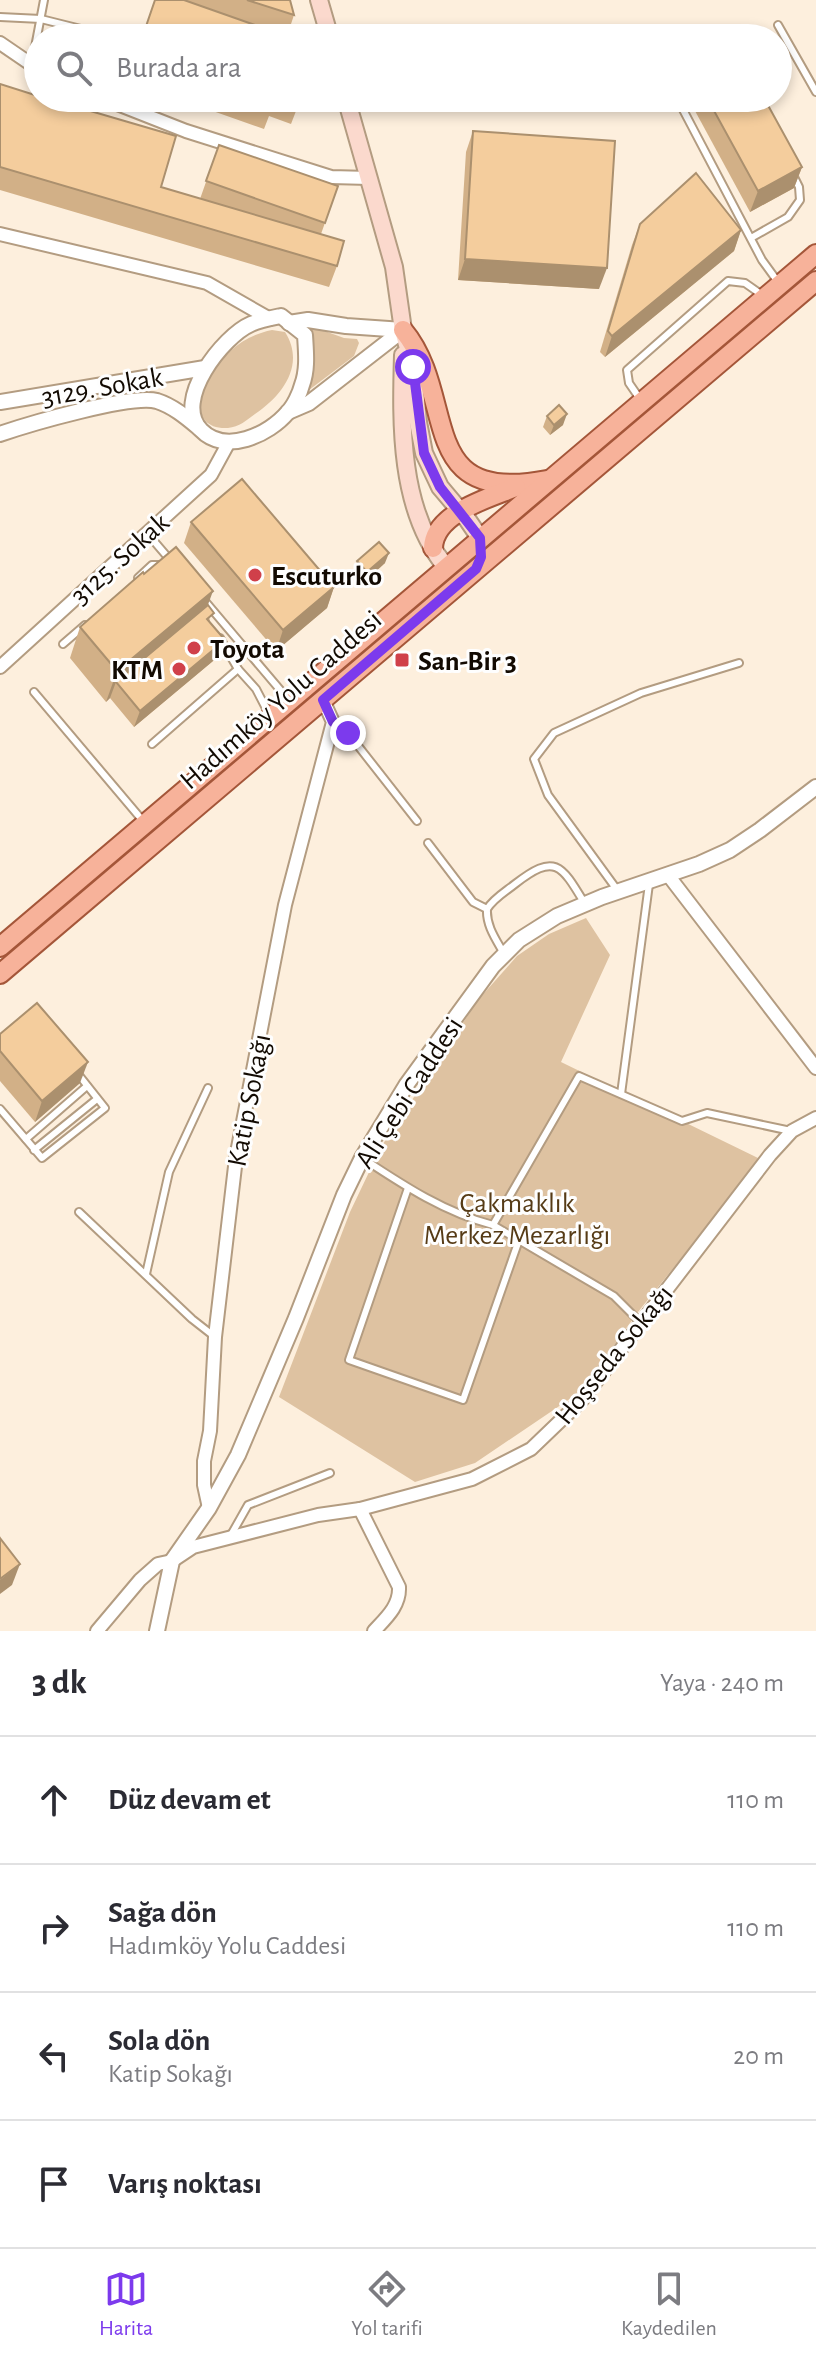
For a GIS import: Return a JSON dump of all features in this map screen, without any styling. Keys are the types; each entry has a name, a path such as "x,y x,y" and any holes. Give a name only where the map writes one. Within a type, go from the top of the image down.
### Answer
{"main road":[{"path":"319,0 326,24"},
{"path":"350,112 394,267 403,330 413,367 424,453 440,487 480,538 481,557 470,574 446,567 433,548 415,504 406,456 403,330"},
{"name":"Hadımköy Yolu Caddesi","path":"4,939 145,824 816,254"},
{"name":"Hadımköy Yolu Caddesi","path":"0,974 816,281"},
{"path":"403,330 421,357 444,436 456,461 477,479 523,485"},
{"path":"433,548 440,528 461,512 523,485 549,480"}],"street":[{"path":"0,43 24,59"},
{"path":"138,112 186,131 331,177 369,178"},
{"path":"0,234 207,283 270,319"},
{"path":"199,428 192,407 205,368 230,339 250,324 281,316 305,335 303,384 288,412"},
{"path":"289,323 308,320 403,330"},
{"path":"0,434 27,424 138,400 158,402 182,414 215,439 229,442 250,439 288,412 309,403 403,330"},
{"name":"3129. Sokak","path":"0,402 205,368"},
{"name":"3125. Sokak","path":"0,667 211,475 229,442"},
{"path":"323,700 333,722"},
{"name":"Katip Sokağı","path":"209,1508 204,1485 204,1461 210,1431 215,1337 236,1158 285,905 333,722"},
{"name":"Ali Çebi Caddesi","path":"172,1561 209,1508 238,1455 362,1158 407,1084 493,966 519,940 544,924 585,904 730,850 816,787"},
{"path":"668,875 816,1068"},
{"name":"Hoşseda Sokağı","path":"97,1631 140,1580 158,1564 172,1561 193,1547 231,1535 318,1515 360,1509 472,1479 531,1449 582,1400 770,1155 792,1131 816,1118"},
{"path":"360,1509 399,1587 394,1609 374,1631"},
{"path":"157,1631 172,1561"}],"lane":[{"path":"40,24 44,0"},
{"path":"0,17 41,19 61,24"},
{"path":"792,50 816,92"},
{"path":"684,112 751,238 772,291"},
{"path":"751,238 788,217 800,200 799,187 792,175"},
{"path":"641,401 629,383 627,370 728,281 772,291"},
{"path":"130,585 152,565 161,564 175,570 147,533"},
{"path":"198,593 289,701"},
{"path":"63,644 97,614"},
{"path":"217,634 238,669 256,689 270,717"},
{"path":"618,891 548,795 534,759 554,733 641,693 739,663"},
{"path":"152,744 238,669"},
{"path":"34,692 145,824"},
{"path":"333,722 348,733 417,821"},
{"path":"428,843 473,902 487,909"},
{"path":"504,954 486,918 487,909 537,867 551,865 563,872 585,904"},
{"path":"621,1094 649,881"},
{"path":"0,1109 42,1158 105,1108 71,1067"},
{"path":"493,1225 579,1076 682,1121 707,1113 792,1131"},
{"path":"26,1139 87,1086"},
{"path":"146,1274 169,1172 208,1088"},
{"path":"34,1150 97,1099"},
{"path":"362,1158 408,1188 471,1219 493,1225 614,1296 640,1322"},
{"path":"408,1188 349,1360 463,1400 519,1240"},
{"path":"79,1212 215,1337"},
{"path":"231,1535 248,1505 330,1473"}],"green space":[{"path":"308,325 344,338 357,339 359,343 354,356 305,393 310,337"},
{"path":"272,330 285,332 291,344 292,368 282,389 265,407 239,425 228,428 209,424 203,418 199,402 209,376 236,346 252,336"},
{"name":"Çakmaklık Merkez Mezarlığı","path":"586,918 610,955 561,1062 758,1158 753,1169 638,1312 580,1392 475,1463 415,1482 279,1397 350,1212 381,1147 478,1000 517,956 549,934"}],"building":[{"path":"155,0 184,0 252,24 147,24"},
{"path":"247,0 290,0 294,15"},
{"path":"0,84 24,92 24,112 94,112 176,136 161,187 344,241 337,266 0,167"},
{"path":"715,112 772,112 802,167 758,191"},
{"path":"473,131 615,141 607,268 465,259"},
{"path":"219,145 338,186 325,223 206,181"},
{"path":"696,173 741,230 612,336 608,331 640,224"},
{"path":"559,405 567,414 554,425 547,416"},
{"name":"Escuturko","path":"242,479 334,587 283,630 191,522"},
{"path":"379,542 389,553 367,572 357,561"},
{"path":"176,547 213,591 117,671 80,627"},
{"path":"208,605 214,613 207,619 225,640 140,711 116,682"},
{"path":"37,1003 88,1062 42,1101 0,1051 0,1034"},
{"path":"0,1538 20,1564 0,1579"}],"place":[{"name":"Escuturko","path":"255,575"},
{"name":"Toyota","path":"194,648"},
{"name":"San-Bir 3","path":"402,660"},
{"name":"KTM","path":"179,669"}],"route":[{"path":"348,733 333,722 323,700 476,569 481,557 480,538 440,487 424,453 413,367"}]}
